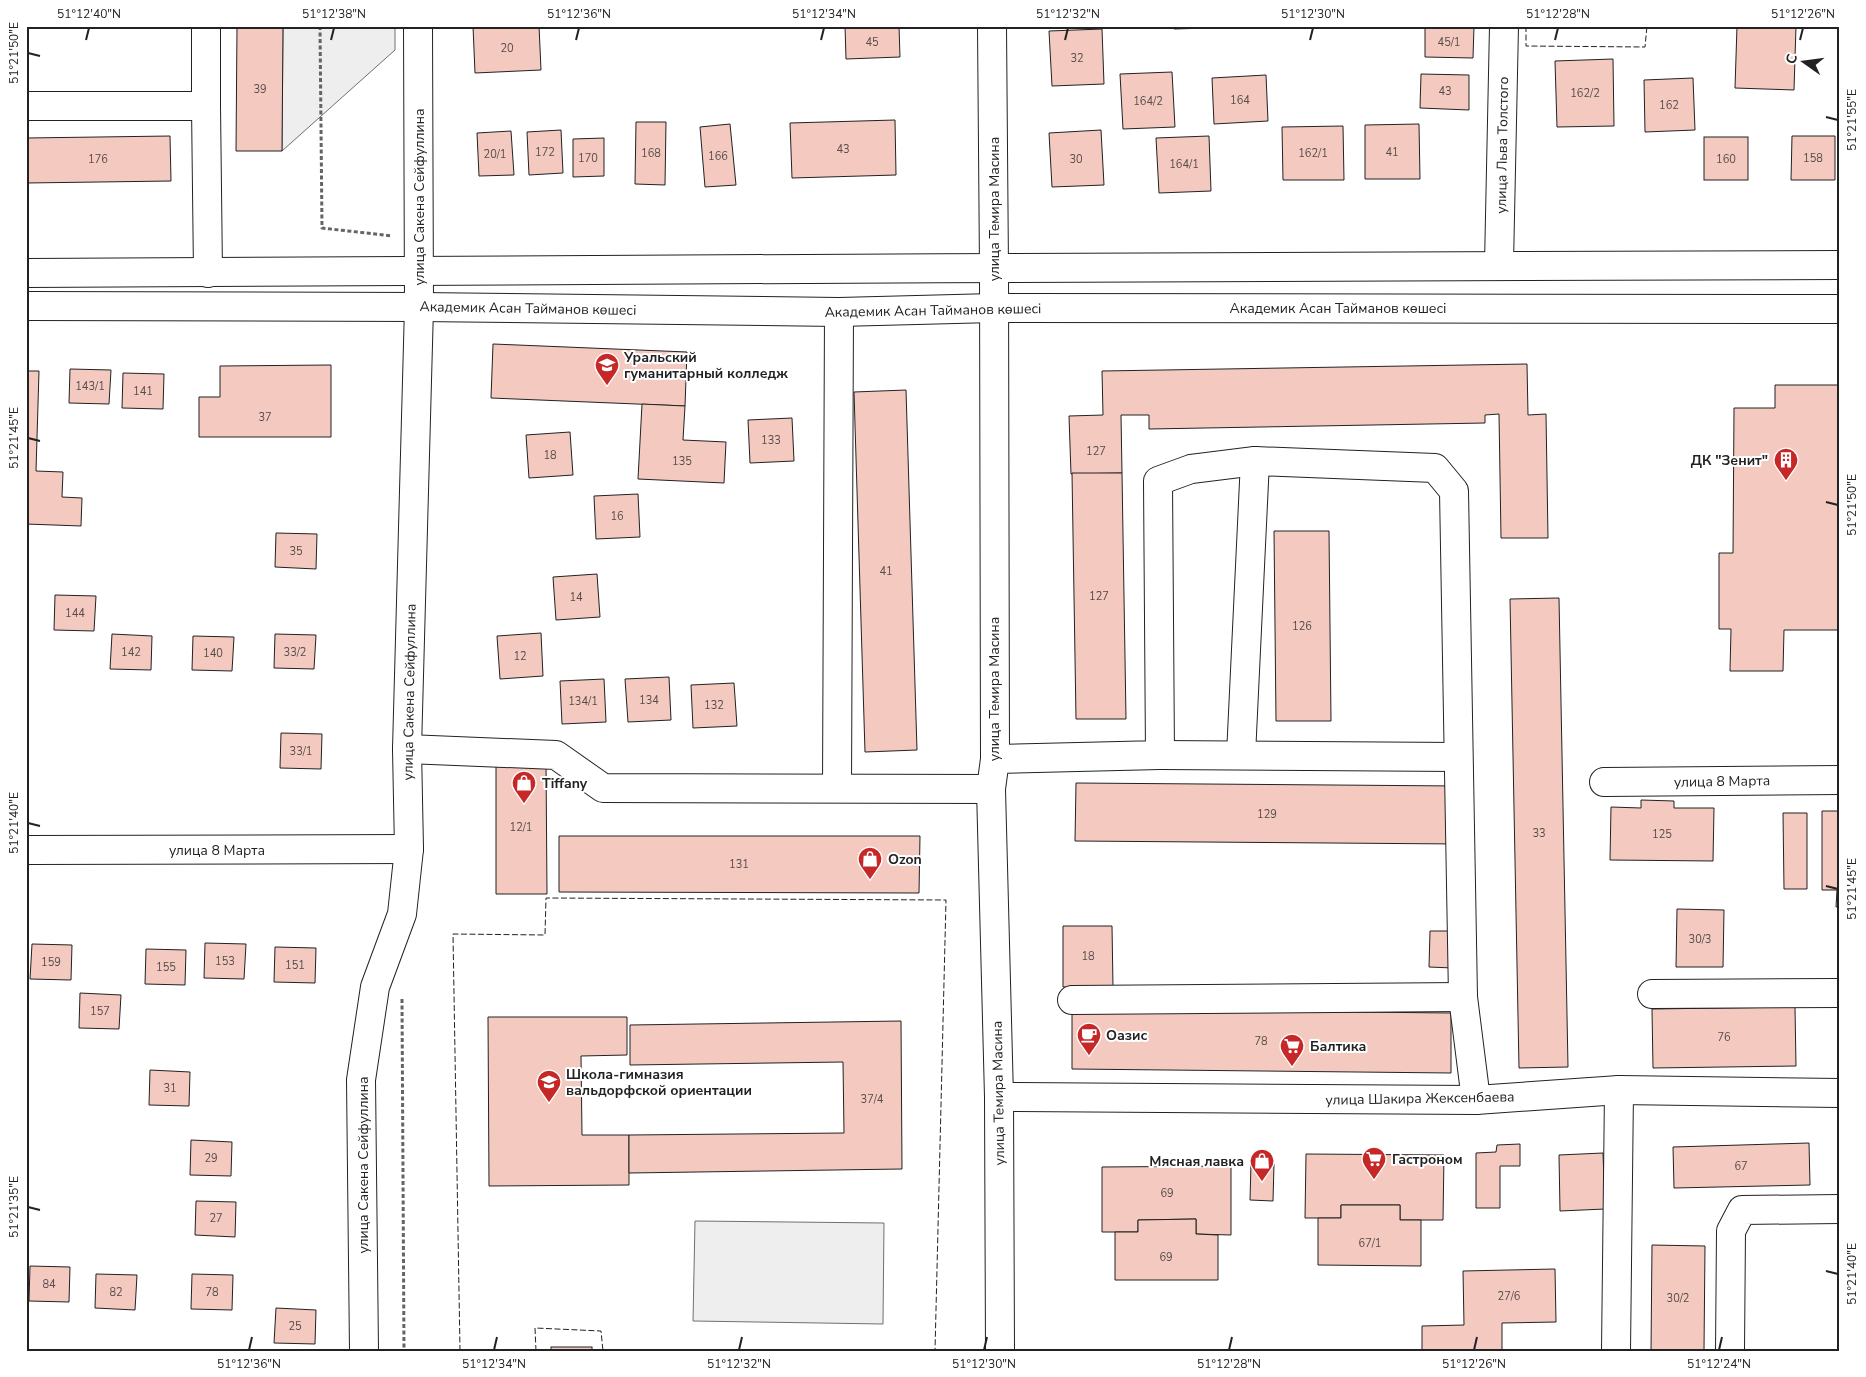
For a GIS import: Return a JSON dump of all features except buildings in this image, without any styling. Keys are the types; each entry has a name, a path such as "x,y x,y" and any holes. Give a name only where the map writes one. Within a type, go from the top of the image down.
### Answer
{"street":[{"path":"206,26 208,273"},
{"name":"улица Сакена Сейфуллина","path":"364,1351 361,1080 375,987 402,914 409,849 406,750 420,307 418,26"},
{"name":"улица Темира Масина","path":"992,26 995,759 991,789 999,1097 1000,1351"},
{"name":"улица Льва Толстого","path":"1499,264 1504,26"},
{"path":"26,106 206,106"},
{"path":"26,273 420,273 1499,264 1840,265"},
{"name":"Академик Асан Тайманов көшесі","path":"26,306 420,307 839,312 994,308 1840,309"},
{"path":"837,788 839,312"},
{"path":"1160,755 1158,481 1191,469 1255,461 1435,468 1454,490 1463,998 1476,1100"},
{"path":"1240,755 1255,461"},
{"path":"406,750 556,755 603,788 991,789"},
{"path":"995,759 1160,755 1458,757"},
{"name":"улица 8 Марта","path":"1604,782 1840,780"},
{"name":"улица 8 Марта","path":"26,850 409,849"},
{"path":"1652,994 1840,993"},
{"path":"1072,1000 1463,998"},
{"path":"1616,1351 1619,1090"},
{"name":"улица Шакира Жексенбаева","path":"999,1097 1476,1100 1619,1090 1840,1093"},
{"path":"1730,1351 1731,1231 1742,1210 1840,1209"}],"path":[{"path":"320,26 322,228 419,240"},
{"path":"402,993 404,1351"}],"shaded area":[{"path":"283,26 395,26 395,50 282,151"},
{"path":"695,1221 884,1223 883,1324 693,1321"}],"fence":[{"path":"1526,26 1526,46 1645,47 1647,26"},
{"path":"460,1351 453,934 545,935 546,898 946,900 935,1351"},
{"path":"536,1351 535,1328 601,1331 603,1351"}],"place":[{"name":"Уральский гуманитарный колледж","path":"607,386"},
{"name":"ДК \"Зенит\"","path":"1786,481"},
{"name":"Tiffany","path":"524,804"},
{"name":"Ozon","path":"870,880"},
{"name":"Оазис","path":"1089,1056"},
{"name":"Балтика","path":"1292,1067"},
{"name":"Школа-гимназия вальдорфской ориентации","path":"549,1103"},
{"name":"Гастроном","path":"1374,1180"},
{"name":"Мясная лавка","path":"1262,1182"}]}
